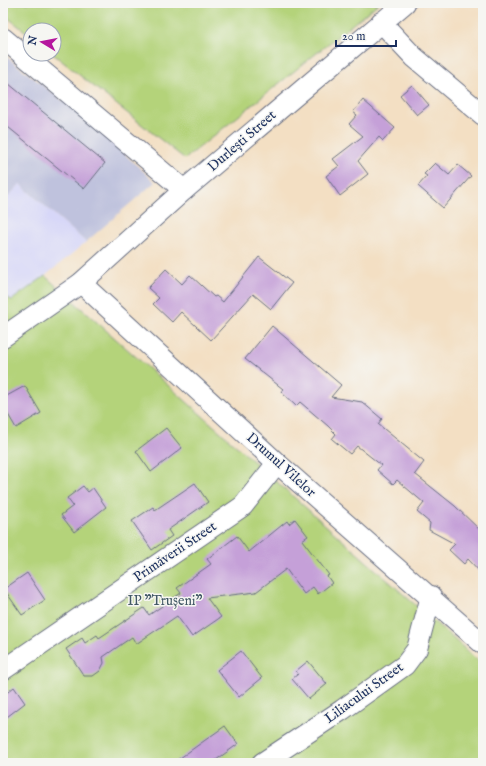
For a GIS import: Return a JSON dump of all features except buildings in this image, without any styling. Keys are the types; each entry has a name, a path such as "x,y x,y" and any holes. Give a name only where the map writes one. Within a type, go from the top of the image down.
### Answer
{"street":[{"name":"Durlești Street","path":"3,337 12,322 81,283 184,190 405,3"},
{"path":"381,22 414,57 483,115"},
{"path":"3,38 184,190"},
{"name":"Drumul Vilelor","path":"81,283 277,463 431,596 483,644"},
{"name":"Primăverii Street","path":"3,670 243,506 277,463"},
{"name":"Liliacului Street","path":"262,763 342,710 405,665 417,649 431,596"}],"shaded area":[{"path":"3,54 84,117 155,182 86,242 20,184 3,202"},
{"path":"20,184 86,242 45,276 12,300 3,296 3,202"}],"green space":[{"path":"3,3 379,3 185,159 62,61 62,22 22,22 22,29 3,14"},
{"name":"IP \"Trușeni\"","path":"45,276 483,665 483,763 3,763 3,296 12,300"}]}
